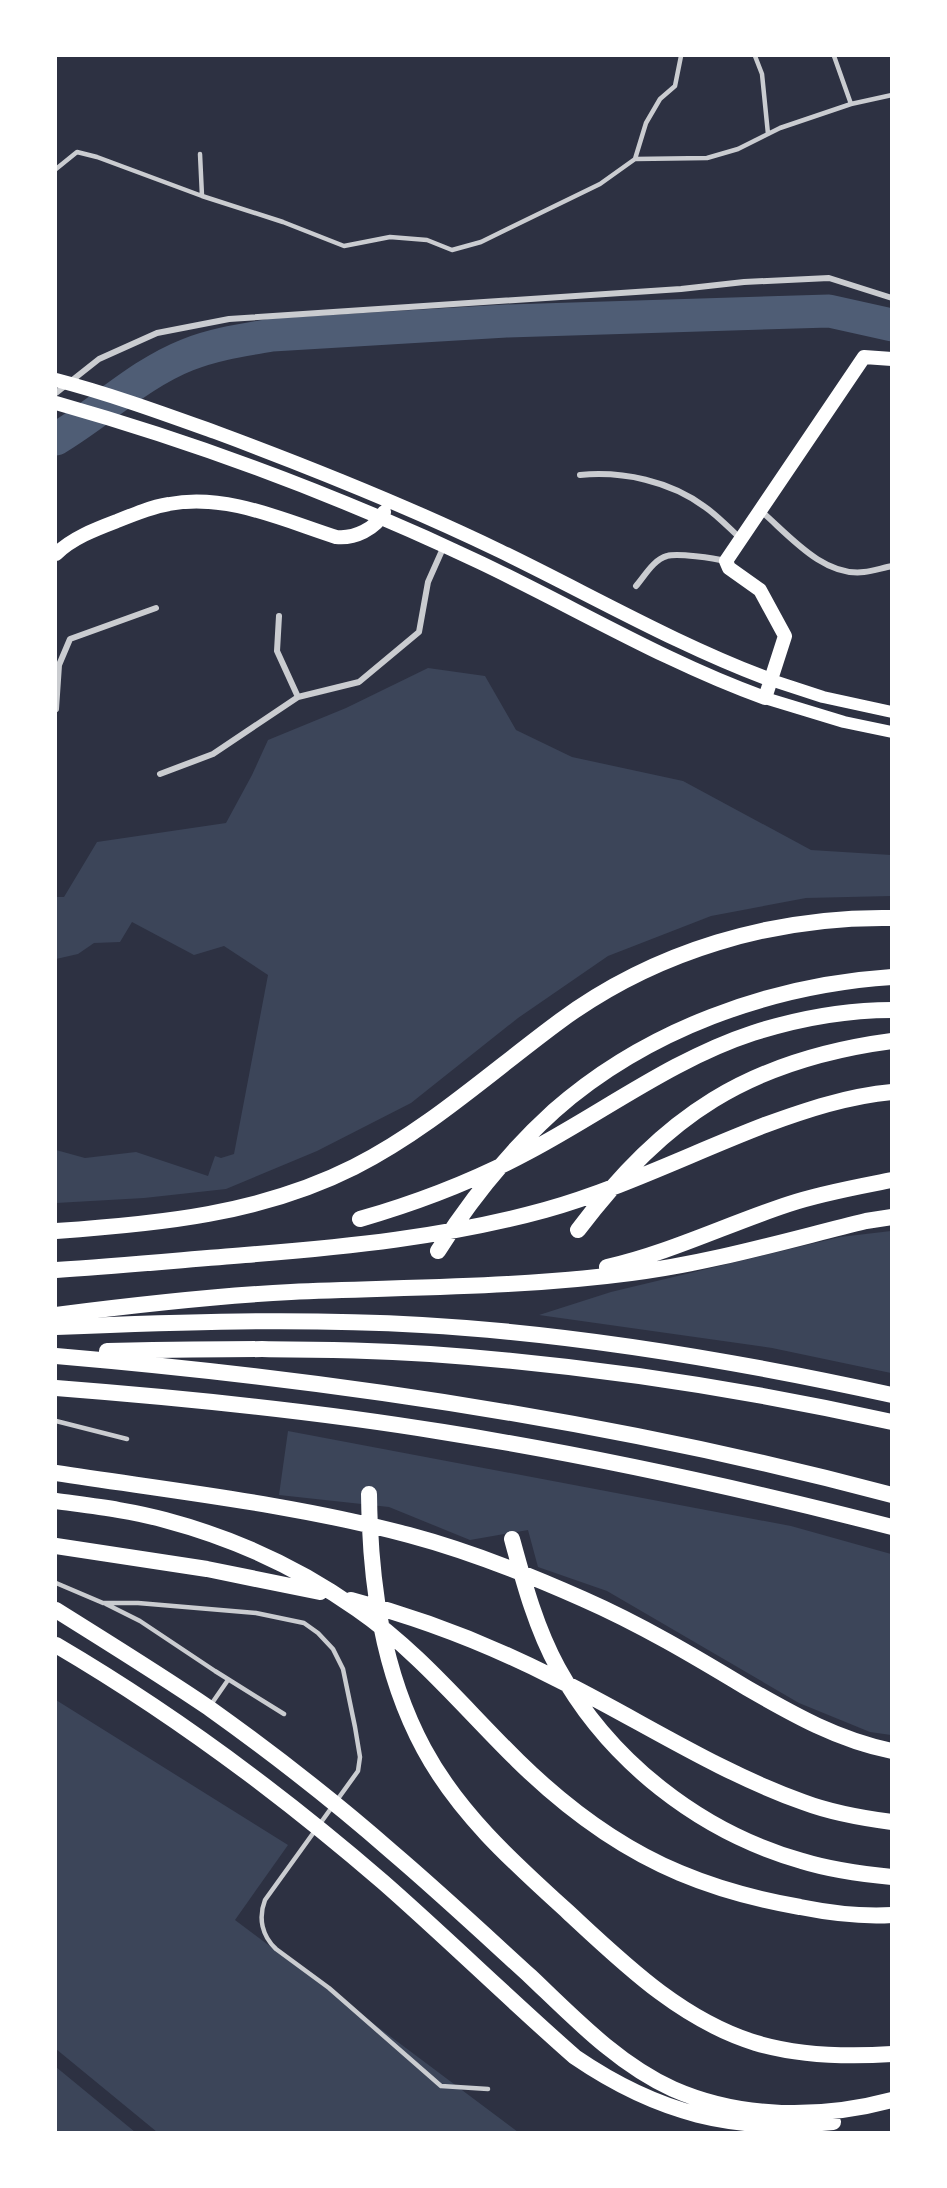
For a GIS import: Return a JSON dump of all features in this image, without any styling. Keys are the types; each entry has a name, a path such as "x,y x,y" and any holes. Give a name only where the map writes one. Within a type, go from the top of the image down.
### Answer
{"highway":[{"path":"56,1231 123,1226 223,1212 262,1203 308,1187 354,1167 400,1140 448,1107 562,1019 646,970 730,938 776,927 821,921 891,918"},
{"path":"438,1251 474,1198 526,1139 555,1111 597,1079 639,1052 683,1029 771,996 819,985 891,977"},
{"path":"360,1219 447,1191 530,1151 708,1051 752,1033 843,1013 891,1010"},
{"path":"578,1230 635,1161 671,1128 706,1103 788,1064 856,1046 891,1041"},
{"path":"56,1270 363,1244 462,1230 547,1209 595,1193 732,1138 830,1103 891,1092"},
{"path":"500,1285 580,1273 628,1262 791,1203 891,1180"},
{"path":"56,1315 206,1298 276,1293 541,1283 681,1266 891,1217"},
{"path":"56,1327 306,1321 423,1325 555,1337 661,1352 891,1395"},
{"path":"56,1354 306,1350 428,1354 556,1365 678,1380 891,1422"},
{"path":"56,1354 446,1401 564,1421 704,1450 891,1495"},
{"path":"56,1388 149,1395 284,1410 443,1432 557,1452 891,1527"},
{"path":"56,1473 310,1513 409,1535 468,1553 585,1600 638,1626 788,1713 827,1732 865,1746 891,1751"},
{"path":"369,1494 371,1558 380,1620 391,1666 406,1708 423,1748 443,1782 496,1844 555,1901 649,1985 708,2023 757,2043 792,2051 831,2055 891,2054"},
{"path":"56,1501 163,1520 210,1534 280,1564 358,1609 429,1670 519,1762 556,1794 593,1823 636,1851 680,1873 772,1902 826,1912 891,1915"},
{"path":"512,1539 526,1592 558,1667 581,1705 631,1763 668,1795 711,1823 754,1845 801,1861 852,1873 891,1877"},
{"path":"56,1546 207,1569 296,1586 404,1616 471,1641 554,1677 755,1783 803,1803 849,1816 891,1822"},
{"path":"56,1610 208,1708 326,1796 393,1852 577,2021 642,2073 674,2089 708,2101 747,2110 785,2113 824,2112 863,2108 891,2100"},
{"path":"56,1645 157,1708 295,1809 384,1883 575,2057 608,2080 642,2097 681,2111 722,2121 758,2125 797,2126 833,2122 891,2106"}],"main road":[{"path":"765,698 785,636 760,590 729,568 726,561 864,357 891,359"},
{"path":"60,381 132,403 284,458 389,500 518,560 671,638 771,680 823,697 891,712"},
{"path":"56,403 253,466 381,519 519,582 664,656 765,698 844,722 891,732"},
{"path":"56,554 91,532 152,508 180,502 230,504 336,537 347,538 360,534 381,519 389,500"}],"street":[{"path":"56,393 99,359 156,333 230,319 669,290 744,282 829,278 891,298"},
{"path":"580,475 598,473 632,477 672,488 705,507 741,539"},
{"path":"761,511 808,554 837,570 862,573 891,566"},
{"path":"160,774 213,754 298,697 359,682 419,632 428,582 444,546"},
{"path":"636,586 657,561 667,555 715,558 726,561"},
{"path":"56,709 59,665 70,639 156,608"},
{"path":"279,616 277,651 298,697"}],"lane":[{"path":"56,168 77,152 283,222 344,246 390,237 427,240 452,250 481,242 600,184 635,159 651,115 660,99 675,86 681,56"},
{"path":"755,56 762,74 768,134"},
{"path":"834,56 851,104"},
{"path":"635,159 707,158 738,149 768,134 851,104 891,95"},
{"path":"200,154 202,196"},
{"path":"56,1421 127,1439"},
{"path":"56,1582 140,1621 228,1680 284,1714"},
{"path":"103,1602 256,1613 304,1623 318,1633 333,1649 343,1669 360,1757 358,1770 351,1784 271,1890 262,1908 264,1932 270,1943 329,1988 441,2086 488,2089"},
{"path":"208,1708 228,1680"}],"shaded area":[{"path":"428,668 485,676 516,730 572,757 683,781 811,850 891,855 891,896 806,898 711,916 608,956 518,1018 411,1103 317,1151 226,1189 144,1198 56,1203 56,1150 85,1158 136,1152 208,1176 215,1156 221,1158 234,1154 268,975 224,946 194,955 132,922 120,942 94,943 78,954 56,959 56,897 64,897 97,842 226,823 268,740 346,708"},
{"path":"891,1231 891,1373 772,1348 539,1315 611,1292 840,1237"},
{"path":"288,1431 791,1526 891,1554 891,1735 870,1732 799,1703 607,1591 538,1567 528,1530 470,1540 389,1507 279,1495"},
{"path":"56,1700 288,1845 235,1920 518,2132 157,2132 56,2049"},
{"path":"56,2067 135,2132 56,2132"}],"waterway":[{"path":"56,439 152,372 169,363 208,348 272,335 506,321 829,311 892,325"}]}
